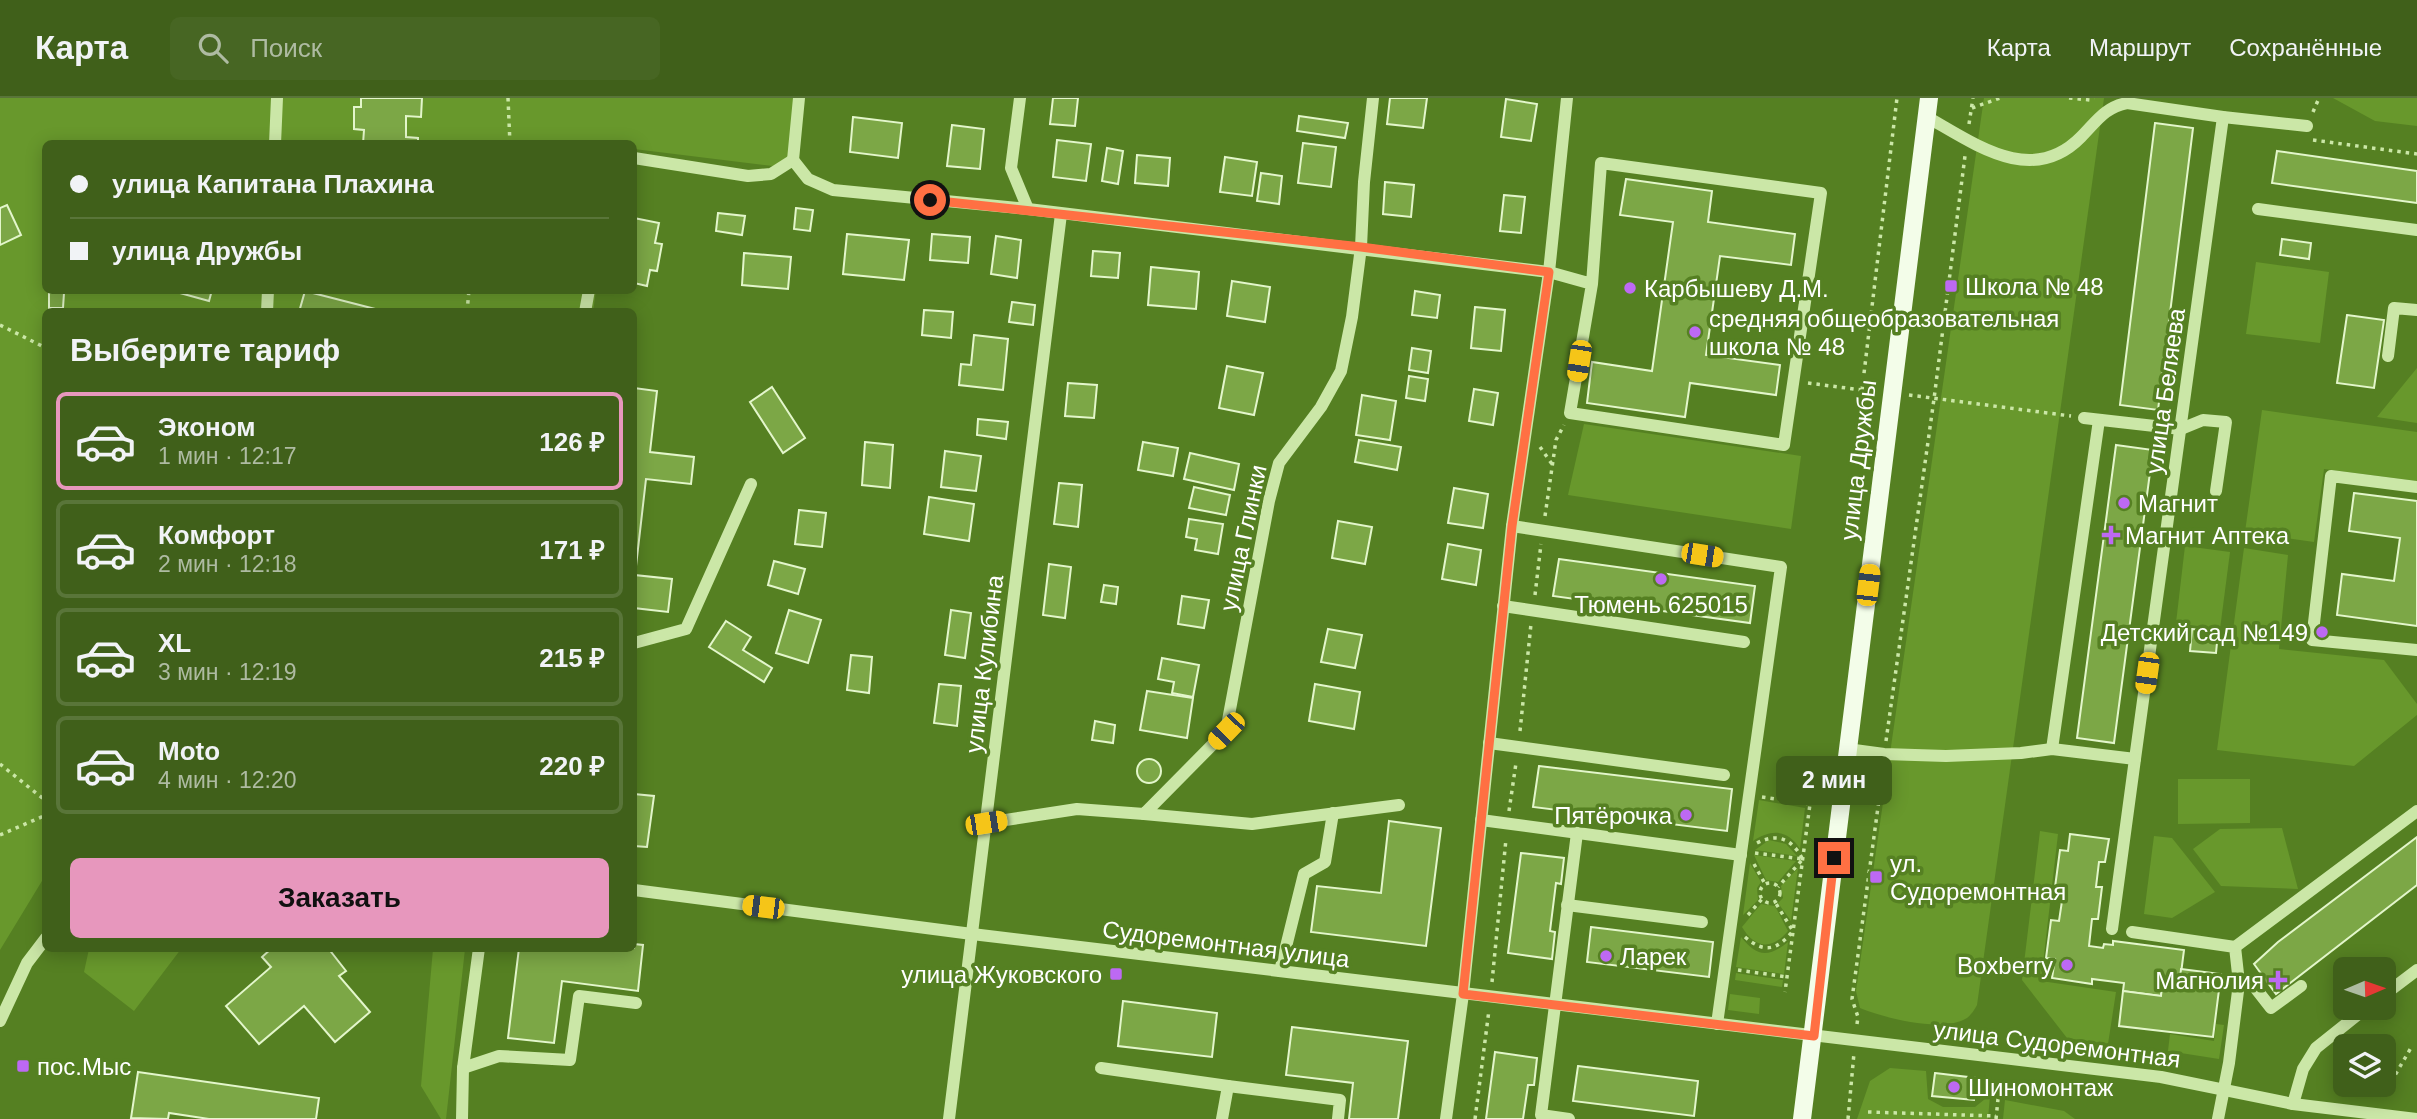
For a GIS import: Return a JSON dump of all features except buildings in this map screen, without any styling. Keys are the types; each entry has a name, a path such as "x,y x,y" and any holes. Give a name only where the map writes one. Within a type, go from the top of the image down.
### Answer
{"main road":[{"name":"улица Дружбы","path":"1802,1119 1929,98"}],"street":[{"path":"275,140 277,98"},
{"path":"799,98 793,160 808,178 833,190 1361,247 1549,272 1592,284"},
{"path":"1020,98 1012,168 1028,209"},
{"name":"улица Глинки","path":"1144,814 1226,731 1269,501 1279,463 1321,407 1341,371 1352,317 1361,247 1364,182 1373,98"},
{"path":"1446,1119 1463,994 1512,526 1549,272 1567,98"},
{"path":"1927,117 1967,139 2013,159 2038,162 2053,158 2075,144 2112,106 2127,103 2307,126"},
{"name":"улица Беляева","path":"2112,929 2223,117"},
{"path":"637,158 748,176 771,174 793,160"},
{"path":"1601,163 1821,193 1784,445 1570,413 1592,284 1601,163"},
{"path":"2258,209 2417,230"},
{"name":"улица Кулибина","path":"949,1119 1061,214"},
{"path":"2388,356 2395,308 2417,310"},
{"path":"2084,418 2181,429 2203,420 2226,422 2216,491"},
{"path":"2052,749 2099,420"},
{"path":"2417,487 2330,476 2312,640 2417,650"},
{"path":"637,642 686,629 751,484"},
{"path":"1512,526 1781,567 1744,853 1717,1024"},
{"path":"1503,606 1744,642"},
{"path":"1489,743 1724,775"},
{"path":"1847,749 1884,754 1946,755 2021,753 2052,749 2135,759"},
{"path":"986,823 1077,809 1252,824 1399,805"},
{"path":"2132,932 2235,947 2417,811"},
{"path":"1280,971 1304,874 1325,862 1333,813"},
{"path":"1481,820 1744,853"},
{"path":"1569,1119 1541,1115 1577,833"},
{"name":"Судоремонтная улица","path":"637,890 972,934 1814,1036"},
{"path":"1567,905 1702,922"},
{"path":"0,1021 27,963 42,943"},
{"path":"2218,1119 2239,983 2235,947"},
{"path":"462,1119 463,1068 478,952"},
{"path":"2396,986 2417,970"},
{"path":"2239,983 2253,985 2271,1008 2301,986"},
{"path":"463,1068 499,1056 570,1060 579,996 636,1003"},
{"path":"2301,1119 2293,1104 2303,1069 2316,1048 2351,1020"},
{"name":"улица Судоремонтная","path":"1814,1036 2161,1077 2293,1104"},
{"path":"1101,1068 1340,1100 1338,1119"},
{"path":"1222,1119 1228,1086"},
{"path":"2293,1104 2417,1119"}],"path":[{"path":"508,98 510,140"},
{"path":"1862,390 1897,98"},
{"path":"1847,1119 1858,1017 1852,999 1973,98"},
{"path":"1971,108 2000,98"},
{"path":"2069,98 2094,98"},
{"path":"2307,126 2305,138 2417,154"},
{"path":"0,325 42,346"},
{"path":"1794,382 2084,418"},
{"path":"0,764 42,798"},
{"path":"1756,796 1810,804 1785,992"},
{"path":"0,835 42,817"},
{"path":"1744,853 1757,843 1779,836 1790,842 1803,859"},
{"path":"1744,853 1803,859"},
{"path":"1744,853 1765,884"},
{"path":"1762,899 1775,902 1779,898 1778,887 1803,859"},
{"path":"1746,918 1762,899 1761,888 1765,884 1778,887"},
{"path":"1775,902 1793,931"},
{"path":"1738,927 1745,938 1757,947 1772,948 1783,943 1793,931"},
{"path":"1732,969 1787,976"},
{"path":"2396,1074 2413,1046"},
{"path":"1868,1112 1996,1117 1999,1089"}],"green space":[{"path":"0,98 794,98 788,157 773,166 637,149 637,140 42,140 42,294 596,294 594,308 42,308 42,881 0,950"},
{"path":"1984,98 2104,98 1977,1005 1968,1017 1956,1022 1929,1024 1898,1020 1860,1008 1856,991"},
{"path":"2333,98 2417,98 2417,126 2375,121"},
{"path":"2256,262 2329,272 2320,343 2246,334"},
{"path":"2417,368 2417,423 2377,417"},
{"path":"2262,410 2417,432 2417,481 2324,469 2314,542 2245,532"},
{"path":"1584,424 1801,456 1791,529 1568,495"},
{"path":"2185,546 2230,552 2220,629 2176,623"},
{"path":"2244,548 2288,555 2279,649 2384,660 2417,704 2417,715 2354,766 2217,750"},
{"path":"2178,779 2250,779 2250,823 2178,824"},
{"path":"1759,800 1805,808 1800,849 1790,838 1779,833 1766,834 1753,841"},
{"path":"2282,828 2298,889 2221,886 2193,849 2220,829"},
{"path":"2040,831 2058,834 2041,981 2116,992 2108,1044 2067,1038 2022,980"},
{"path":"2154,836 2172,838 2215,892 2172,918 2144,914"},
{"path":"1769,840 1786,844 1797,856 1755,850"},
{"path":"1754,855 1796,861 1778,882 1766,880"},
{"path":"1750,863 1761,882 1757,888 1758,900 1743,915"},
{"path":"1798,868 1791,921 1778,903 1783,898 1781,886"},
{"path":"1761,904 1775,906 1788,931 1770,944 1752,940 1742,927"},
{"path":"1741,937 1752,948 1763,953 1774,951 1788,942 1784,974 1736,967"},
{"path":"88,952 179,952 134,1011 84,972"},
{"path":"433,952 465,952 446,1119 441,1119 421,1086"},
{"path":"1736,973 1783,980 1782,987 1735,980"},
{"path":"1730,994 1760,998 1759,1014 1728,1010"},
{"path":"2216,1024 2224,1025 2219,1059 2168,1051 2170,1034 2214,1041"},
{"path":"1890,1068 1926,1071 1928,1099 1943,1107 1975,1107 1990,1095 1988,1119 1857,1119 1870,1081"},
{"path":"2005,1100 2064,1111 2075,1119 2003,1119"}],"place":[{"name":"Школа № 48","path":"1951,286"},
{"name":"Карбышеву Д.М.","path":"1630,288"},
{"name":"средняя общеобразовательная школа № 48","path":"1695,332"},
{"name":"Магнит","path":"2124,503"},
{"name":"Магнит Аптека","path":"2111,535"},
{"name":"Тюмень 625015","path":"1661,579"},
{"name":"Детский сад №149","path":"2322,632"},
{"name":"Пятёрочка","path":"1686,815"},
{"name":"ул. Судоремонтная","path":"1876,877"},
{"name":"Ларек","path":"1606,956"},
{"name":"Boxberry","path":"2067,965"},
{"name":"улица Жуковского","path":"1116,974"},
{"name":"Магнолия","path":"2278,980"},
{"name":"пос.Мыс","path":"23,1066"},
{"name":"Шиномонтаж","path":"1954,1087"}],"route":[{"path":"930,200 1361,247 1549,272 1512,526 1463,994 1814,1036 1834,858"}]}
